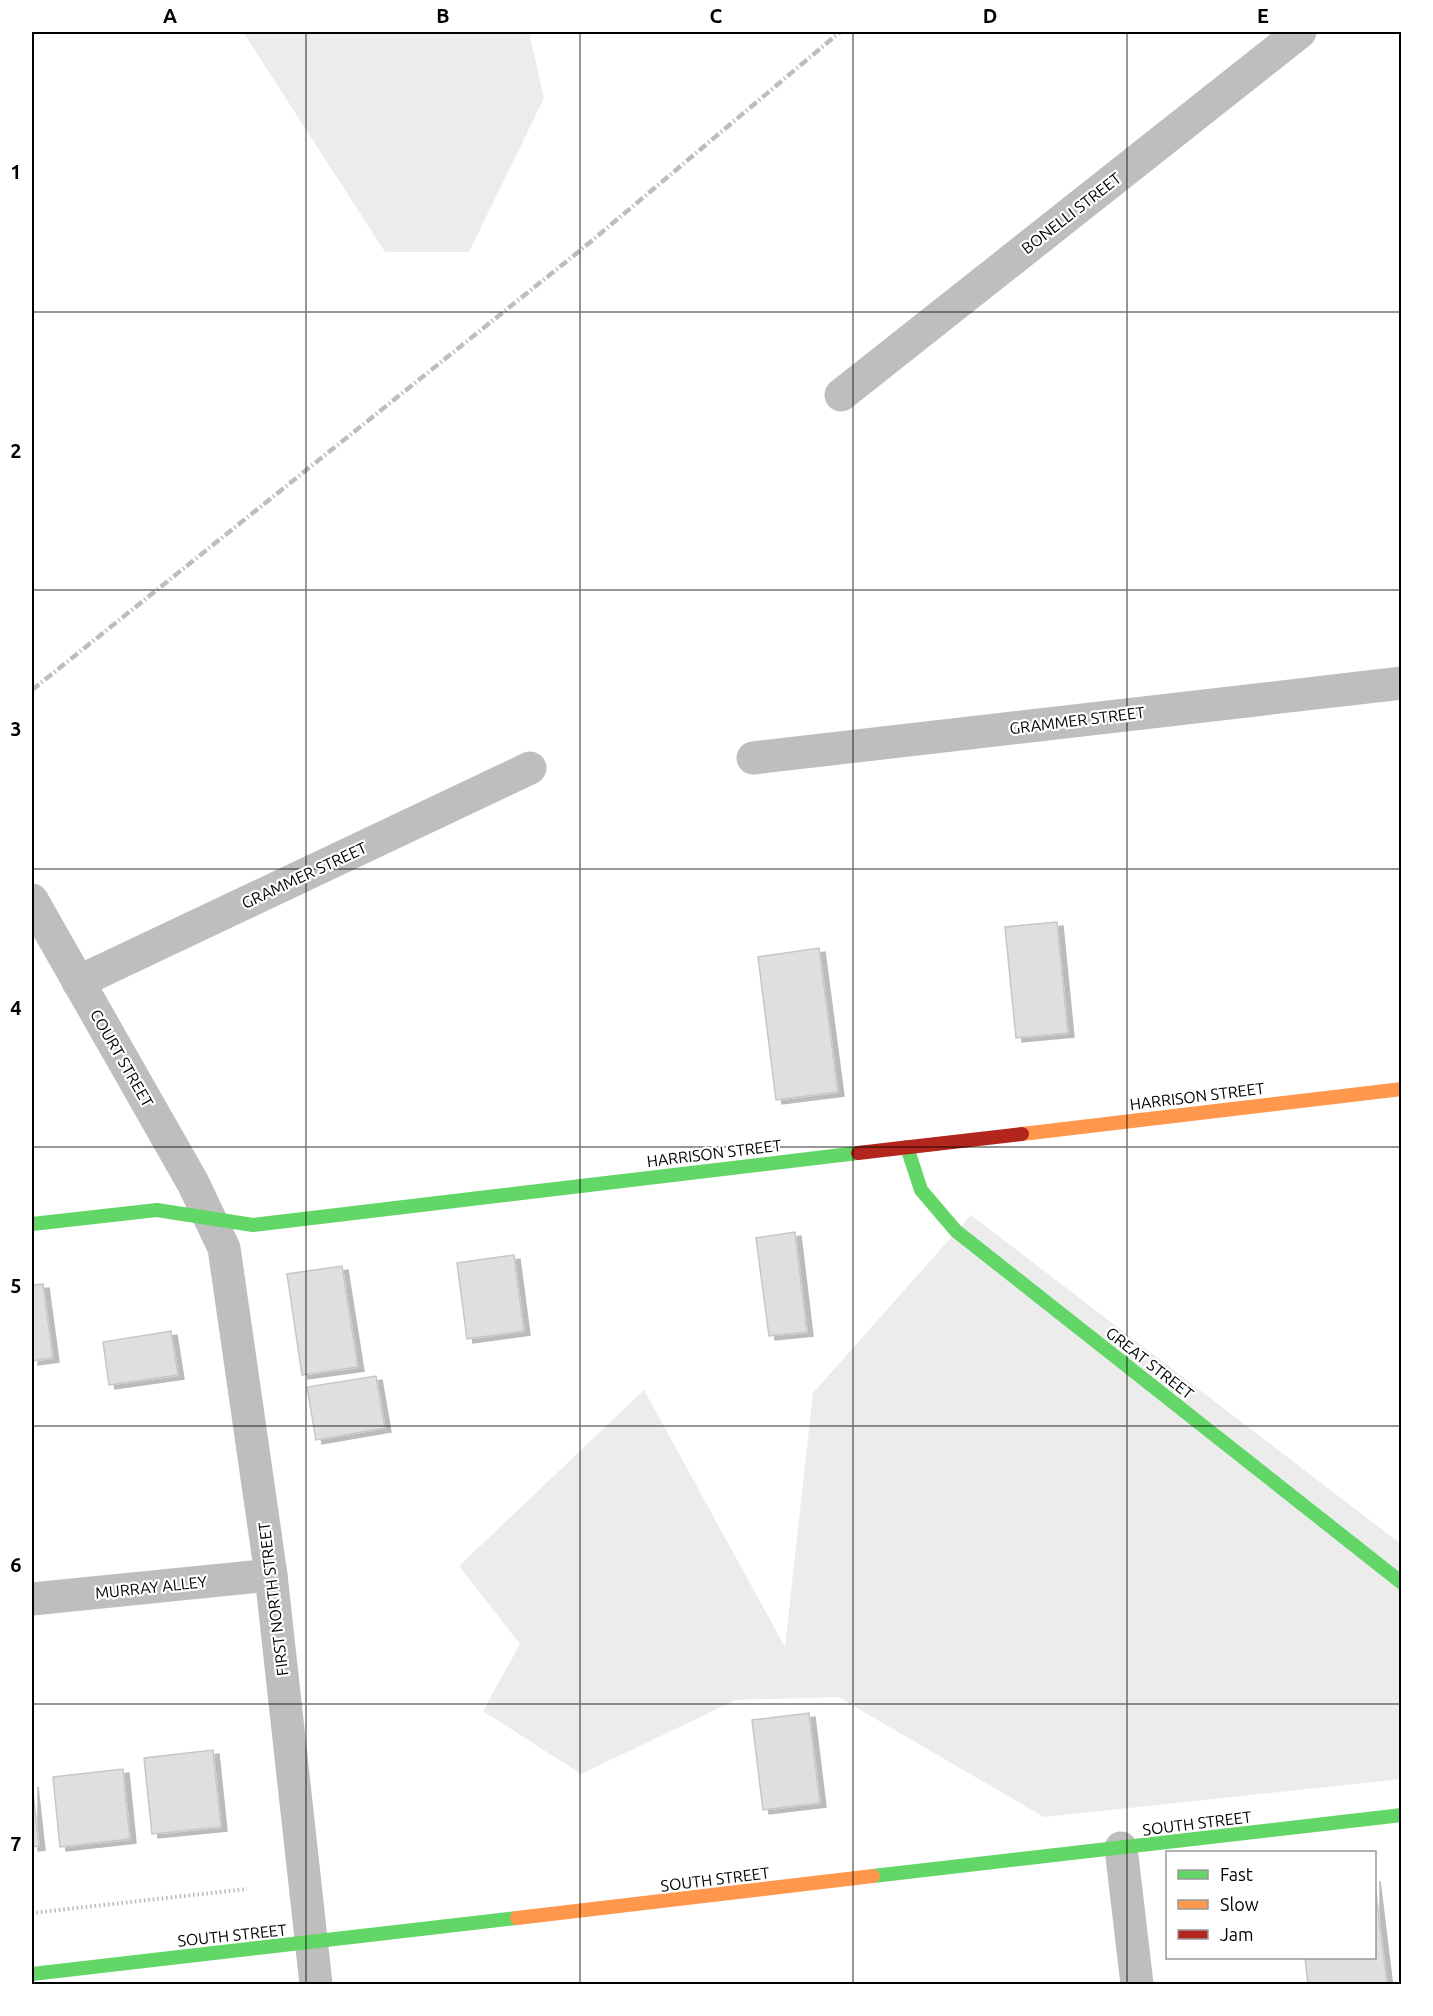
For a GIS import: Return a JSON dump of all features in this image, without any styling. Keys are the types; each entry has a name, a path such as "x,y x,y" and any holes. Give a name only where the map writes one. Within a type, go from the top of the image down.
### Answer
{"street":[{"name":"BONELLI STREET","path":"841,395 1300,32"},
{"name":"GRAMMER STREET","path":"753,758 1401,682"},
{"name":"GRAMMER STREET","path":"78,982 530,768"},
{"name":"COURT STREET","path":"32,900 193,1183 209,1218"},
{"name":"HARRISON STREET","path":"32,1224 157,1210 253,1225 1401,1089"},
{"name":"GREAT STREET","path":"907,1147 921,1190 956,1231 1401,1583"},
{"name":"FIRST NORTH STREET","path":"209,1218 224,1248 271,1575 316,1984"},
{"name":"MURRAY ALLEY","path":"32,1599 271,1575"},
{"name":"SOUTH STREET","path":"32,1974 1401,1815"},
{"path":"1121,1848 1137,1984"}],"path":[{"path":"32,1913 247,1889"}],"shaded area":[{"path":"243,32 529,32 544,98 469,252 385,252"},
{"path":"971,1215 1401,1544 1401,1779 1044,1817 838,1697 736,1700 581,1774 483,1711 520,1644 459,1566 644,1390 785,1647 813,1393"}],"building":[{"path":"1057,922 1068,1033 1016,1038 1005,927"},
{"path":"819,948 838,1092 776,1100 758,957"},
{"path":"795,1232 807,1332 769,1336 756,1238"},
{"path":"514,1255 524,1331 467,1339 457,1263"},
{"path":"342,1266 358,1367 302,1375 287,1274"},
{"path":"43,1284 53,1358 32,1361 32,1285"},
{"path":"171,1331 178,1375 109,1385 103,1342"},
{"path":"376,1376 385,1428 316,1440 307,1387"},
{"path":"809,1713 820,1803 763,1810 752,1720"},
{"path":"213,1750 221,1827 152,1834 144,1758"},
{"path":"123,1769 130,1839 60,1847 53,1777"},
{"path":"32,1783 39,1846 32,1847"},
{"path":"1376,1893 1387,1984 1308,1984 1305,1959 1376,1959"}],"railway":[{"path":"32,690 582,249 840,32"}],"traffic: fast":[{"path":"907,1147 921,1190 956,1231 1402,1583"},
{"path":"32,1224 157,1210 253,1225 858,1153"},
{"path":"873,1876 1402,1815"},
{"path":"32,1974 517,1918"}],"traffic: slow":[{"path":"1022,1134 1402,1089"},
{"path":"517,1918 873,1876"}],"traffic: jam":[{"path":"858,1153 1022,1134"}]}
